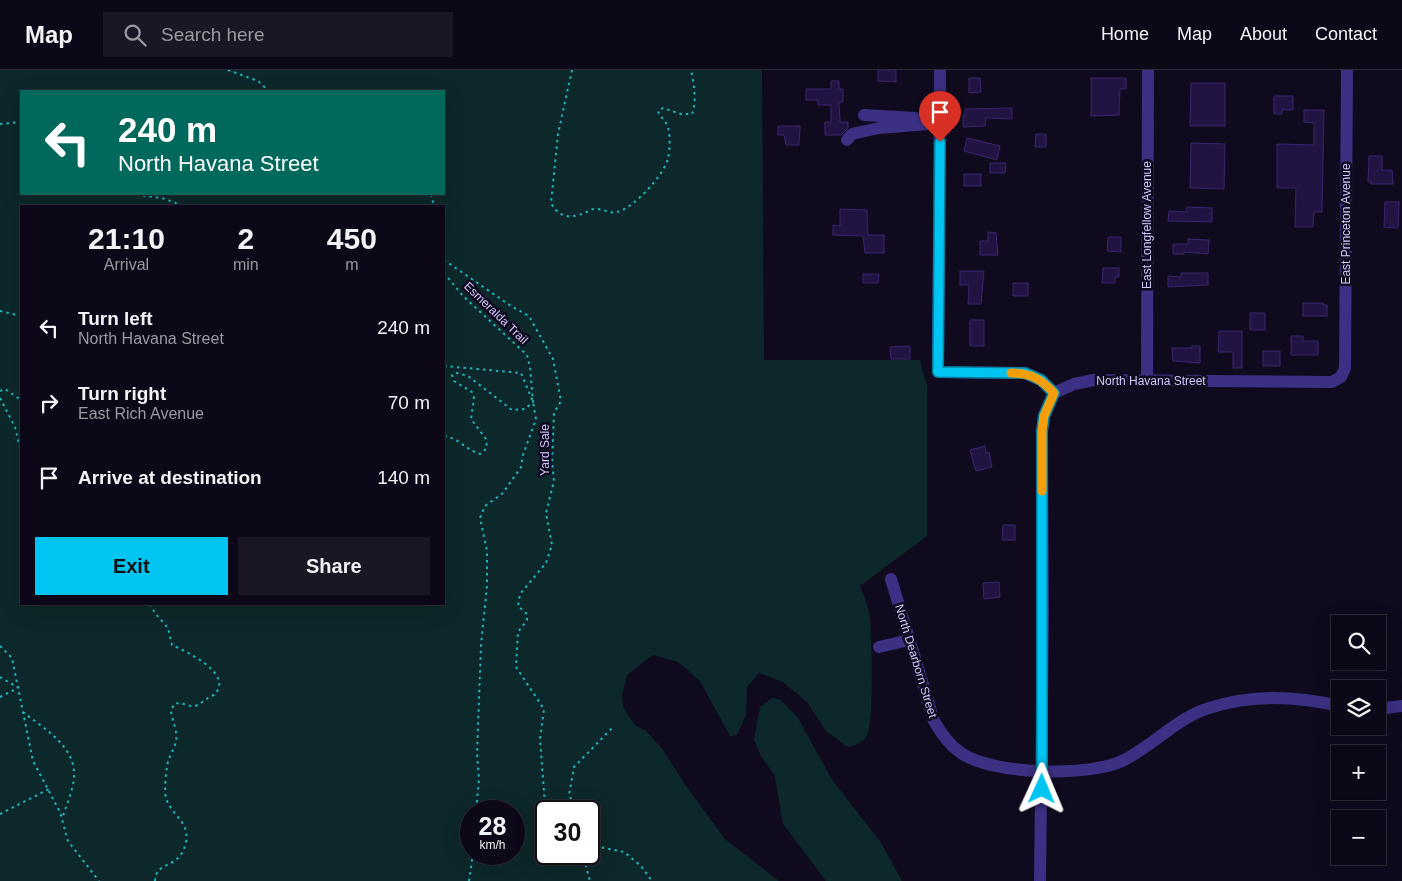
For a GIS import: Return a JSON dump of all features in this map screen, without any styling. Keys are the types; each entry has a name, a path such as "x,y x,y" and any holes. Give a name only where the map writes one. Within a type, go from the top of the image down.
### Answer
{"street":[{"path":"940,70 938,372 1025,373 1041,380 1054,393 1044,416 1042,431 1042,770 1040,881"},
{"name":"East Longfellow Avenue","path":"1147,380 1148,70"},
{"name":"East Princeton Avenue","path":"1341,377 1344,368 1347,70"},
{"path":"864,115 940,121"},
{"path":"847,140 852,134 879,128 940,121"},
{"name":"North Havana Street","path":"1054,393 1074,384 1094,380 1332,382 1341,377"},
{"name":"North Dearborn Street","path":"891,579 934,721 946,741 962,754 979,762 999,767 1042,770 1084,771 1104,768 1126,760 1181,721 1207,708 1263,697 1291,697 1331,704"},
{"path":"878,647 909,640"},
{"path":"1386,708 1402,706"}],"path":[{"path":"228,70 258,81 268,90"},
{"path":"572,70 558,134 551,203 556,211 567,217 594,209 615,213 629,208 639,200 661,172 668,158 669,132 658,111 663,108 681,114 692,114 695,108 691,70"},
{"path":"0,124 20,122"},
{"path":"138,195 162,198 181,205"},
{"name":"Yard Sale","path":"445,261 511,306 529,316 553,359 561,400 554,413 552,462 554,482 546,513 552,545 546,563 520,594 518,606 527,614 527,620 518,632 516,667 544,709 540,739 545,800"},
{"name":"Esmeralda Trail","path":"445,274 463,296 527,355 530,367 532,402 536,419 523,455 521,467 504,493 485,506 480,518 487,551 487,586 481,645 477,800"},
{"path":"0,311 20,316"},
{"path":"445,366 521,373 532,402 525,409 512,410 468,376 457,373 452,375 454,381 472,392 474,398 471,418 486,439 487,448 480,454 472,452 454,437 445,436"},
{"path":"0,391 5,389 20,399"},
{"path":"0,398 15,427 20,448"},
{"path":"150,605 154,614 168,628 172,645 193,656 216,673 220,679 220,685 214,695 207,697 198,705 188,705 183,702 172,706 171,711 176,743 168,762 166,798 186,827 187,833 184,850 178,860 160,868 156,872 156,881"},
{"path":"0,646 12,658 33,761 62,820 68,841 99,881"},
{"path":"0,677 18,688"},
{"path":"0,697 18,688"},
{"path":"23,712 63,744 74,765 74,779 62,820"},
{"path":"571,800 568,795 574,766 614,726"},
{"path":"0,814 48,790"},
{"path":"600,847 624,852 641,866 652,881"},
{"path":"469,881 471,865"},
{"path":"585,865 590,881"}],"green space":[{"path":"0,70 762,70 764,360 920,360 927,385 927,536 860,586 869,612 872,655 871,714 867,735 861,742 848,747 826,731 807,702 783,682 759,673 747,687 746,715 737,735 730,736 700,681 678,662 653,655 627,675 622,695 623,707 635,725 646,731 663,750 686,786 725,839 779,881 0,881"},
{"path":"772,698 781,700 798,718 832,780 880,841 902,881 826,881 783,824 775,776 761,756 754,740 760,707"}],"building":[{"path":"878,70 896,70 896,82 878,81"},
{"path":"969,78 980,78 981,92 969,93"},
{"path":"1091,78 1126,78 1126,89 1120,89 1119,115 1091,116"},
{"path":"831,81 839,81 839,89 843,89 843,102 839,102 840,122 848,122 848,128 841,135 825,135 825,122 831,122 831,105 818,105 818,100 806,100 806,89 831,89"},
{"path":"1191,83 1225,83 1225,126 1190,126"},
{"path":"1274,96 1293,96 1293,110 1282,110 1282,114 1274,114"},
{"path":"1012,108 1012,119 986,118 985,126 963,127 965,109"},
{"path":"1304,110 1324,110 1322,212 1314,212 1313,227 1295,227 1296,188 1277,188 1277,144 1314,145 1314,123 1304,122"},
{"path":"778,126 800,126 799,145 786,145 784,135 778,135"},
{"path":"1036,134 1046,134 1046,147 1035,147"},
{"path":"967,138 1000,146 997,160 964,151"},
{"path":"1191,143 1225,144 1224,189 1190,188"},
{"path":"1369,156 1382,156 1382,170 1392,170 1393,184 1371,184 1372,182 1368,182"},
{"path":"990,163 1006,163 1005,173 990,173"},
{"path":"964,174 981,174 981,186 964,186"},
{"path":"1385,202 1399,202 1398,228 1384,227"},
{"path":"1187,207 1212,208 1212,222 1168,221 1169,211 1186,212"},
{"path":"840,209 867,210 868,235 884,235 884,253 865,253 863,236 833,235 833,225 840,226"},
{"path":"988,232 996,233 998,255 980,255 980,241 988,241"},
{"path":"1108,237 1121,237 1121,252 1107,251"},
{"path":"1188,239 1209,240 1208,254 1184,252 1184,254 1173,254 1173,244 1188,244"},
{"path":"1103,268 1119,268 1119,277 1115,277 1115,283 1102,283"},
{"path":"960,271 984,271 981,304 968,304 969,285 960,285"},
{"path":"1181,273 1208,273 1208,285 1168,287 1168,276 1181,277"},
{"path":"863,274 879,274 878,283 863,283"},
{"path":"1013,283 1028,283 1028,296 1013,296"},
{"path":"1303,303 1323,303 1323,305 1327,305 1327,316 1303,316"},
{"path":"1250,313 1265,313 1265,330 1250,330"},
{"path":"970,320 984,320 984,346 970,346"},
{"path":"1219,331 1242,331 1242,368 1233,368 1233,352 1218,352"},
{"path":"1291,336 1303,336 1303,341 1318,341 1318,355 1291,355"},
{"path":"910,346 910,359 891,359 890,347"},
{"path":"1192,346 1200,346 1200,363 1173,361 1172,348 1192,348"},
{"path":"1263,351 1280,351 1280,366 1263,366"},
{"path":"985,446 986,453 989,452 992,467 976,471 970,450"},
{"path":"1003,525 1015,525 1015,540 1002,540"},
{"path":"999,582 1000,597 984,599 983,583"}],"slow traffic":[{"path":"1011,373 1025,373 1041,380 1054,393 1044,416 1042,431 1042,491"}],"route":[{"path":"940,142 938,372 1025,373 1041,380 1054,393 1044,416 1042,431 1042,789"}]}
